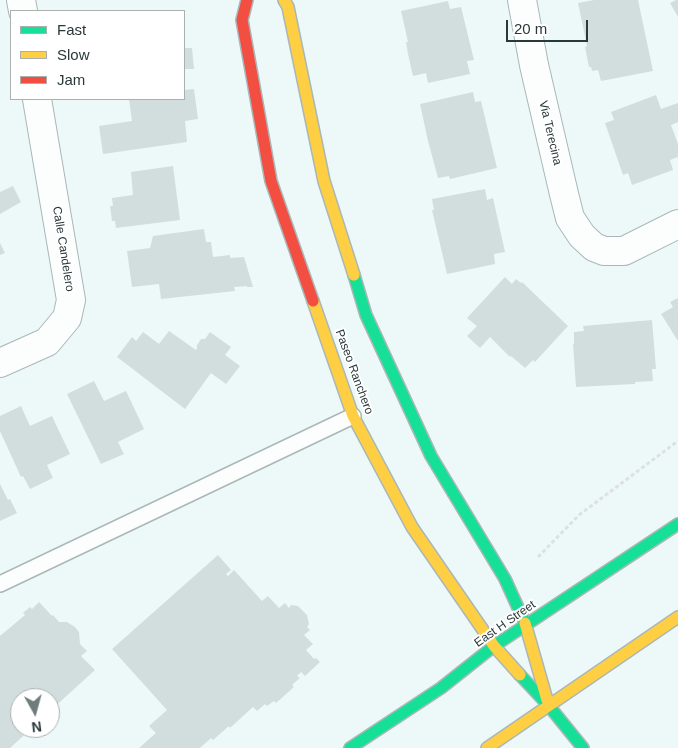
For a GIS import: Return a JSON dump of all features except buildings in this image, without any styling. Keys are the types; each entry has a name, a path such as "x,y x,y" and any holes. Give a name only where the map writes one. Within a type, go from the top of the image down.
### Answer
{"main road":[{"name":"Paseo Ranchero","path":"247,0 242,20 271,181 354,416 412,527 494,646 549,706 583,748"},
{"name":"Paseo Ranchero","path":"284,0 288,6 324,181 366,315 431,456 505,579 526,625 549,706"},
{"name":"East H Street","path":"350,748 441,688 494,646 678,524"},
{"path":"487,748 678,617"}],"street":[{"name":"Via Terecina","path":"522,0 534,65 570,218 582,236 594,247 604,251 624,251 678,224"},
{"name":"Calle Candelero","path":"0,363 47,342 68,318 71,300 37,100"}],"lane":[{"path":"0,584 354,416"}],"path":[{"path":"538,557 579,515 678,441"}],"traffic: fast":[{"path":"354,275 366,315 431,456 505,579 525,623"},
{"path":"350,748 441,688 494,646 678,524"},
{"path":"520,675 549,706 583,748"}],"traffic: slow":[{"path":"284,0 288,7 324,181 354,275"},
{"path":"313,301 353,416 412,527 494,646 520,675"},
{"path":"487,748 678,617"},
{"path":"525,623 547,700"}],"traffic: jam":[{"path":"247,0 242,20 271,181 313,301"}]}
